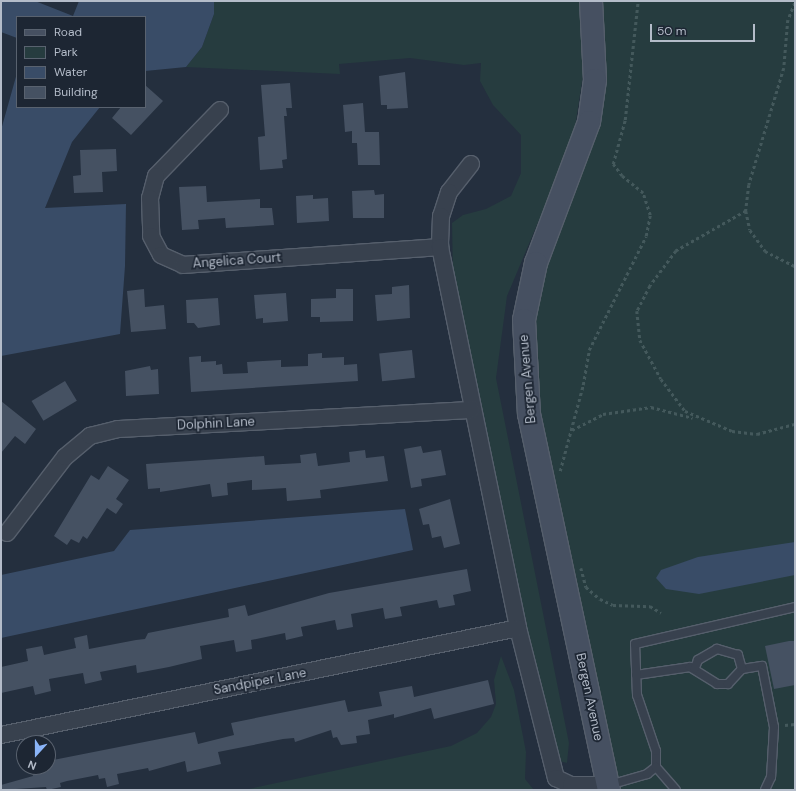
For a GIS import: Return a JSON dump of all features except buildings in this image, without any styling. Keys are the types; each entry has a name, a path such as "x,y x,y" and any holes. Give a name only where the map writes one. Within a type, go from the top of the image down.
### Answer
{"main road":[{"name":"Bergen Avenue","path":"591,1 595,80 589,122 536,262 524,320 529,414 609,788"}],"street":[{"name":"Angelica Court","path":"220,110 156,176 150,198 151,236 161,255 183,265 440,247"},
{"path":"471,164 449,192 441,216 440,247 472,410 518,628 550,764 556,778 571,785 609,788"},
{"name":"Dolphin Lane","path":"6,533 65,457 90,436 118,430 472,410"},
{"name":"Sandpiper Lane","path":"1,735 518,628"}],"lane":[{"path":"676,790 656,767 656,751 637,695 635,644 642,639 795,607"},
{"path":"694,668 698,660 717,649 738,655 742,669"},
{"path":"636,675 678,666 694,668 717,684 728,684 742,669 762,666 774,727 771,777 765,790"},
{"path":"609,788 647,774 656,767"}],"path":[{"path":"561,478 561,458 572,430 589,350 646,236 650,215 643,192 622,176 613,164 625,120 638,1"},
{"path":"795,3 788,20 784,68 748,185 746,211 750,230 765,251 795,266"},
{"path":"699,420 685,411 661,379 640,340 637,311 650,286 676,251 746,211"},
{"path":"572,430 603,414 651,407 732,431 757,434 795,424"},
{"path":"580,564 586,587 600,599 613,605 650,606 661,613"}],"green space":[{"path":"214,1 587,1 587,49 573,140 563,173 539,220 507,296 496,378 569,743 567,763 555,760 453,276 452,223 463,215 486,209 511,196 521,173 521,135 493,105 480,81 481,63 464,65 410,58 339,64 340,74 186,67 202,47 214,14"},
{"path":"591,1 795,1 795,790 609,790 529,414 524,320 589,122"},
{"path":"501,656 514,690 526,752 525,779 534,790 244,790 451,746 477,733 491,717 496,704 494,680"}],"water":[{"path":"1,1 35,1 73,16 16,16 16,38 1,32"},
{"path":"79,1 214,1 214,14 202,47 186,67 146,71 146,16 73,16"},
{"path":"16,77 16,108 99,108 72,142 45,208 126,204 125,266 120,334 1,356 1,130"},
{"path":"405,509 413,550 1,638 1,575 114,551 130,530"},
{"path":"795,542 795,575 699,594 666,589 656,578 661,570 698,557"}]}
